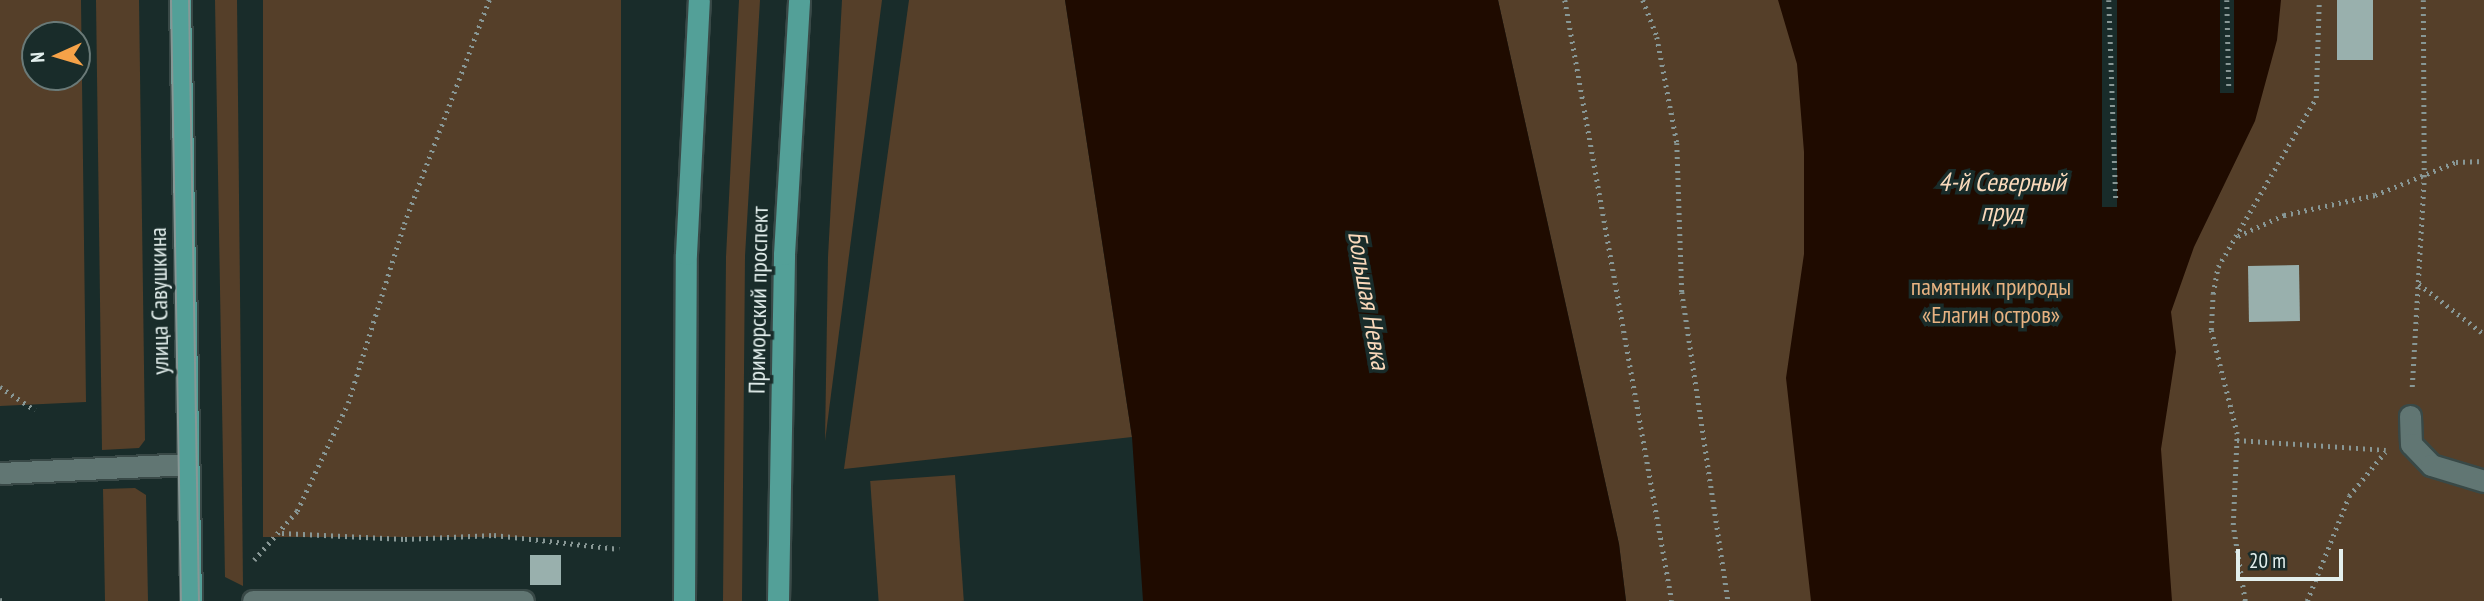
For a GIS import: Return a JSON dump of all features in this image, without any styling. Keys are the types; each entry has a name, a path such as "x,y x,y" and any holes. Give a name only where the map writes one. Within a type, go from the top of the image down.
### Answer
{"main road":[{"name":"улица Савушкина","path":"180,0 191,601"},
{"path":"684,601 686,254 699,0"},
{"name":"Приморский проспект","path":"778,601 786,214 799,0"}],"street":[{"path":"2410,416 2411,444 2431,465 2484,481"},
{"path":"0,473 188,464"},
{"path":"253,601 523,601"}],"path":[{"path":"254,560 281,533 297,511 348,403 404,224 489,0"},
{"path":"1565,0 1672,601"},
{"path":"1643,0 1657,37 1677,143 1682,292 1728,601"},
{"path":"2109,0 2116,200"},
{"path":"2227,0 2229,87"},
{"path":"2245,601 2234,525 2236,440 2211,330 2218,267 2316,98 2319,0"},
{"path":"2410,416 2424,177 2423,0"},
{"path":"2238,236 2284,215 2334,207 2424,177 2456,162 2484,162"},
{"path":"2418,284 2484,334"},
{"path":"0,387 35,410"},
{"path":"2236,440 2387,450 2411,444"},
{"path":"2307,601 2349,496 2387,450"},
{"path":"281,533 405,539 494,535 619,549"}],"green space":[{"path":"0,0 81,0 81,21 21,21 21,91 82,91 86,402 0,406"},
{"path":"96,0 139,0 145,440 139,448 102,450"},
{"path":"215,0 237,0 243,586 225,577"},
{"path":"263,0 621,0 621,537 263,537"},
{"path":"739,0 760,0 745,256 742,601 723,601 726,257"},
{"path":"842,0 882,0 825,441 828,257"},
{"path":"909,0 1065,0 1132,437 844,469"},
{"name":"памятник природы «Елагин остров»","path":"1498,0 2484,0 2484,601 1626,601 1619,544"},
{"path":"955,475 964,601 879,601 870,481"},
{"path":"135,488 146,495 148,601 105,601 103,489"}],"water":[{"name":"Большая Невка","path":"1065,0 1498,0 1619,544 1626,601 1143,601 1132,437"},
{"name":"4-й Северный пруд","path":"1778,0 2281,0 2277,40 2255,121 2194,247 2171,312 2176,352 2161,449 2172,601 1811,601 1786,378 1804,254 1804,152 1797,64"}],"pier":[{"path":"2102,0 2117,0 2117,207 2102,207"},
{"path":"2220,0 2234,0 2234,93 2220,93"}],"building":[{"path":"2337,0 2373,0 2373,60 2337,60"},
{"path":"2299,265 2300,321 2249,322 2248,266"},
{"path":"530,555 561,555 561,585 530,585"}],"tram line":[{"path":"171,0 181,601"},
{"path":"189,0 199,601"}]}
